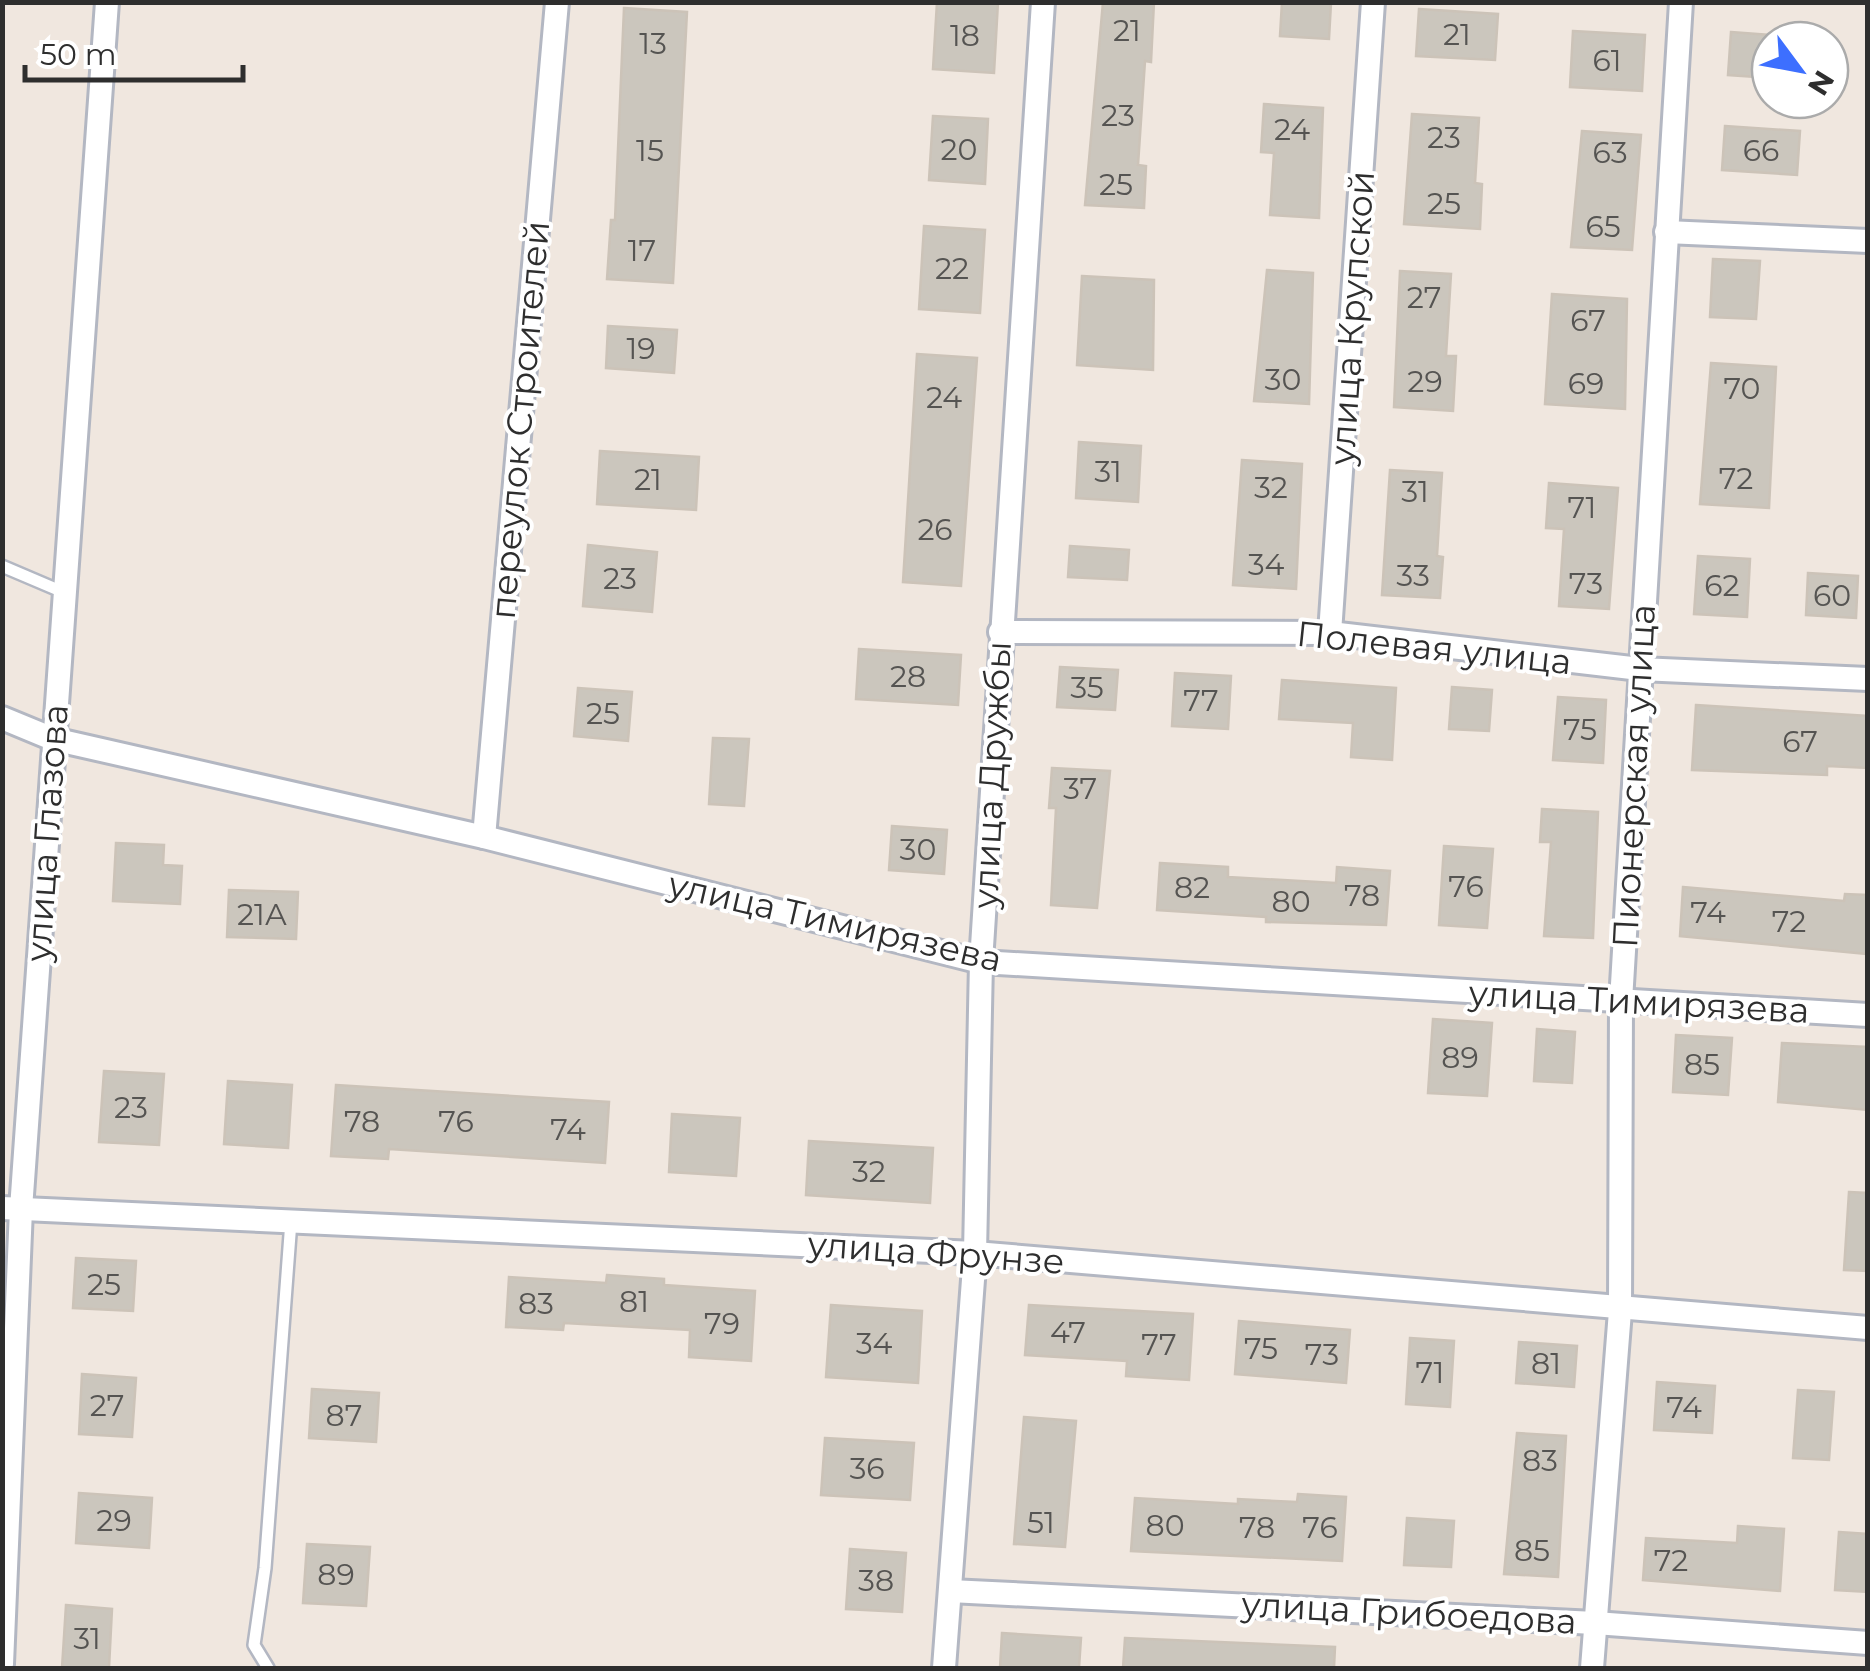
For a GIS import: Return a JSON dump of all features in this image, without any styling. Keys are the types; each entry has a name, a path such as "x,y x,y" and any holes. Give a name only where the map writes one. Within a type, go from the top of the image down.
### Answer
{"street":[{"name":"улица Глазова","path":"2,1664 12,1208 53,739 107,2"},
{"name":"переулок Строителей","path":"484,837 557,2"},
{"name":"улица Дружбы","path":"944,1668 974,1252 981,962 1000,632 1043,2"},
{"name":"улица Крупской","path":"1330,633 1373,2"},
{"name":"Пионерская улица","path":"1592,1668 1620,1311 1621,1001 1681,2"},
{"path":"1666,232 1868,241"},
{"name":"Полевая улица","path":"1000,632 1330,633 1640,669 1868,679"},
{"name":"улица Тимирязева","path":"2,718 53,739 484,837 981,962 1868,1015"},
{"name":"улица Фрунзе","path":"12,1208 974,1252 1620,1311 1868,1328"},
{"name":"улица Грибоедова","path":"950,1591 1595,1622 1868,1642"}],"lane":[{"path":"2,566 64,592"},
{"path":"268,1668 254,1645 265,1568 291,1221"}],"building":[{"path":"937,2 998,2 994,73 933,69"},
{"path":"1103,2 1154,2 1151,62 1145,61 1138,165 1146,166 1144,208 1085,205"},
{"path":"1282,2 1331,3 1329,39 1280,36"},
{"path":"624,8 687,12 673,283 607,279 611,220 615,220"},
{"path":"1419,9 1498,14 1495,60 1416,56"},
{"path":"1573,31 1645,35 1642,91 1570,87"},
{"path":"1731,32 1750,33 1750,77 1728,75"},
{"path":"1264,104 1323,108 1319,218 1270,215 1274,153 1261,152"},
{"path":"1412,114 1479,118 1475,183 1482,184 1480,229 1404,224"},
{"path":"933,116 988,119 985,184 929,180"},
{"path":"1725,126 1800,131 1797,175 1722,170"},
{"path":"1582,131 1641,135 1632,250 1571,247"},
{"path":"924,226 985,230 980,313 919,309"},
{"path":"1713,259 1760,261 1756,319 1710,317"},
{"path":"1267,270 1313,273 1309,404 1254,401"},
{"path":"1400,271 1451,274 1446,356 1456,356 1453,411 1394,407"},
{"path":"1082,276 1154,280 1153,370 1077,365"},
{"path":"1552,294 1627,299 1625,409 1545,404"},
{"path":"608,326 677,330 674,373 606,368"},
{"path":"917,354 977,358 961,586 903,582"},
{"path":"1711,363 1776,367 1769,508 1700,504"},
{"path":"1079,442 1141,446 1138,502 1076,498"},
{"path":"600,451 699,457 696,510 597,504"},
{"path":"1242,460 1302,464 1296,589 1233,585"},
{"path":"1390,470 1442,473 1437,556 1443,557 1440,598 1382,595"},
{"path":"1549,483 1618,488 1609,609 1559,606 1564,529 1546,528"},
{"path":"588,545 657,552 652,612 583,606"},
{"path":"1070,546 1129,550 1127,580 1068,577"},
{"path":"1698,556 1750,559 1747,617 1694,614"},
{"path":"1808,573 1858,576 1856,618 1806,615"},
{"path":"859,649 961,655 958,705 856,699"},
{"path":"1060,667 1118,670 1115,710 1057,707"},
{"path":"1175,673 1231,676 1228,729 1172,726"},
{"path":"1282,680 1396,688 1392,760 1351,757 1353,723 1279,719"},
{"path":"1452,687 1492,690 1489,731 1449,729"},
{"path":"578,688 632,692 628,741 574,736"},
{"path":"1558,697 1606,700 1603,763 1553,760"},
{"path":"1696,705 1868,716 1868,768 1827,766 1827,775 1692,770"},
{"path":"713,738 749,739 744,806 709,804"},
{"path":"1052,768 1110,771 1097,908 1051,905 1056,808 1049,808"},
{"path":"1542,809 1598,812 1593,938 1544,936 1551,842 1540,842"},
{"path":"892,826 947,830 944,874 889,870"},
{"path":"116,843 164,845 163,865 182,866 180,904 113,901"},
{"path":"1444,846 1493,849 1487,928 1439,925"},
{"path":"1160,863 1228,867 1228,877 1336,883 1337,867 1390,871 1386,925 1266,922 1266,917 1157,910"},
{"path":"1683,887 1844,901 1845,894 1868,895 1868,954 1680,936"},
{"path":"229,890 298,892 296,939 227,937"},
{"path":"1433,1019 1492,1023 1487,1096 1428,1093"},
{"path":"1537,1029 1575,1032 1572,1083 1534,1081"},
{"path":"1676,1035 1732,1038 1728,1095 1673,1092"},
{"path":"1782,1043 1868,1047 1868,1110 1778,1102"},
{"path":"104,1071 164,1074 159,1145 99,1142"},
{"path":"228,1081 292,1085 288,1148 224,1144"},
{"path":"336,1085 609,1102 605,1163 389,1149 388,1159 331,1156"},
{"path":"672,1114 740,1118 736,1176 669,1172"},
{"path":"809,1141 933,1148 930,1203 806,1195"},
{"path":"1849,1192 1868,1193 1868,1271 1844,1270"},
{"path":"76,1258 136,1261 133,1311 73,1308"},
{"path":"607,1275 664,1279 664,1285 755,1291 751,1361 689,1357 690,1330 564,1323 563,1330 506,1327 509,1277 606,1283"},
{"path":"831,1305 922,1311 918,1383 826,1377"},
{"path":"1029,1305 1193,1314 1189,1380 1126,1376 1127,1361 1025,1355"},
{"path":"1239,1321 1350,1330 1346,1383 1235,1374"},
{"path":"1410,1338 1454,1341 1450,1407 1406,1404"},
{"path":"1519,1342 1577,1346 1574,1387 1516,1383"},
{"path":"82,1374 136,1378 132,1437 79,1434"},
{"path":"1657,1382 1715,1386 1712,1433 1654,1430"},
{"path":"312,1389 379,1393 376,1442 309,1438"},
{"path":"1798,1390 1834,1392 1829,1460 1793,1458"},
{"path":"1024,1417 1076,1421 1065,1547 1014,1544"},
{"path":"1517,1433 1566,1436 1558,1577 1504,1574"},
{"path":"825,1438 914,1443 910,1500 821,1495"},
{"path":"79,1493 152,1498 149,1548 76,1543"},
{"path":"1298,1494 1346,1497 1342,1561 1131,1551 1135,1498 1238,1504 1238,1499 1297,1502"},
{"path":"1407,1518 1454,1521 1451,1567 1404,1565"},
{"path":"1738,1526 1784,1529 1780,1591 1643,1580 1646,1538 1737,1543"},
{"path":"1839,1532 1868,1534 1868,1592 1835,1590"},
{"path":"307,1544 370,1547 366,1606 303,1603"},
{"path":"850,1549 906,1553 902,1612 846,1609"},
{"path":"66,1605 112,1609 109,1668 62,1668"},
{"path":"1002,1633 1081,1638 1079,1668 1000,1668"},
{"path":"1125,1638 1335,1647 1334,1668 1123,1668"}]}
